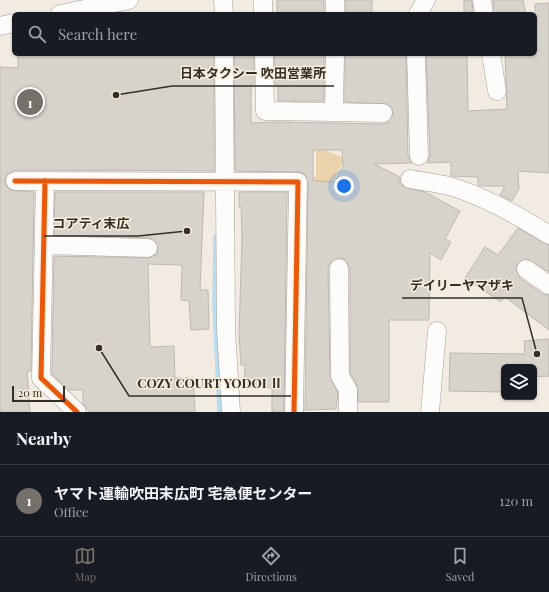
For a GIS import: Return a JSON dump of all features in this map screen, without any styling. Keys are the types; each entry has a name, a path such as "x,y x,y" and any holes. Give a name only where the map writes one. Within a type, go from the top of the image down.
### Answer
{"street":[{"path":"70,12 130,0"},
{"path":"223,0 224,12"},
{"path":"263,0 263,12"},
{"path":"335,0 335,12"},
{"path":"419,12 426,0"},
{"path":"482,0 484,12"},
{"path":"0,26 12,23"},
{"path":"224,56 226,330 231,412"},
{"path":"264,56 265,111 383,113"},
{"path":"334,56 334,112"},
{"path":"416,56 419,156"},
{"path":"491,56 497,91"},
{"path":"410,179 454,187 488,200 523,218 549,235"},
{"path":"14,181 298,182 294,412"},
{"path":"45,181 41,378 77,412"},
{"path":"44,245 148,248"},
{"path":"339,268 340,376 348,390 348,412"},
{"path":"526,269 549,285"},
{"path":"430,412 437,331"}],"shaded area":[{"path":"316,147 345,158 332,184 308,183 308,176 316,177"}],"building":[{"path":"277,0 324,0 324,12 277,12"},
{"path":"346,0 372,0 372,12 346,12"},
{"path":"464,0 472,0 473,12 464,12"},
{"path":"493,0 523,0 526,12 494,12"},
{"path":"549,3 549,173 518,171 519,189 512,201 500,195 505,186 481,186 478,185 478,177 451,176 451,162 427,163 430,156 426,56 467,56 468,111 507,109 505,56 537,56 537,12 535,12 535,4"},
{"path":"18,56 214,56 214,171 15,170 6,175 6,186 10,190 34,192 31,371 27,371 30,412 0,412 0,67 18,68"},
{"path":"234,56 254,56 254,84 251,84 251,123 278,122 383,124 388,122 393,114 392,108 388,104 345,102 345,56 406,56 408,156 412,163 374,164 400,177 400,183 404,187 425,192 460,211 445,239 451,242 441,260 430,253 429,320 389,320 389,402 358,402 357,385 350,373 350,268 344,259 339,258 330,263 328,268 330,376 338,393 336,409 305,410 308,182 304,173 235,171","holes":["313,150 342,150 343,166 335,182 313,181"]},
{"path":"274,56 324,56 324,101 278,101 278,85 275,84"},
{"path":"55,192 204,192 200,290 208,290 209,329 191,330 189,301 181,300 182,265 148,264 150,347 174,346 175,378 193,378 195,412 89,412 83,403 83,390 69,390 52,374 54,256 148,258 157,254 158,248 154,239 148,238 54,235"},
{"path":"239,192 287,192 284,412 272,412 272,388 244,387 245,365 241,365 239,334 242,239"},
{"path":"518,228 549,245 549,272 527,259 518,263 516,269 520,278 543,294 549,295 549,330 505,297 501,302 465,278 485,247 498,255"},
{"path":"549,339 549,376 537,377 537,364 501,364 501,392 449,391 450,353 525,354 524,341"}],"waterway":[{"path":"216,237 215,305 220,412"}],"cycle path":[{"path":"15,181 298,182 294,412"},
{"path":"45,181 41,378 77,412"}],"place":[{"name":"日本タクシー 吹田営業所","path":"116,95"},
{"name":"ヤマト運輸吹田末広町 宅急便センター","path":"30,102"},
{"name":"コアティ末広","path":"187,231"},
{"name":"COZY COURT YODOI Ⅱ","path":"99,348"},
{"name":"デイリーヤマザキ","path":"537,354"}]}
